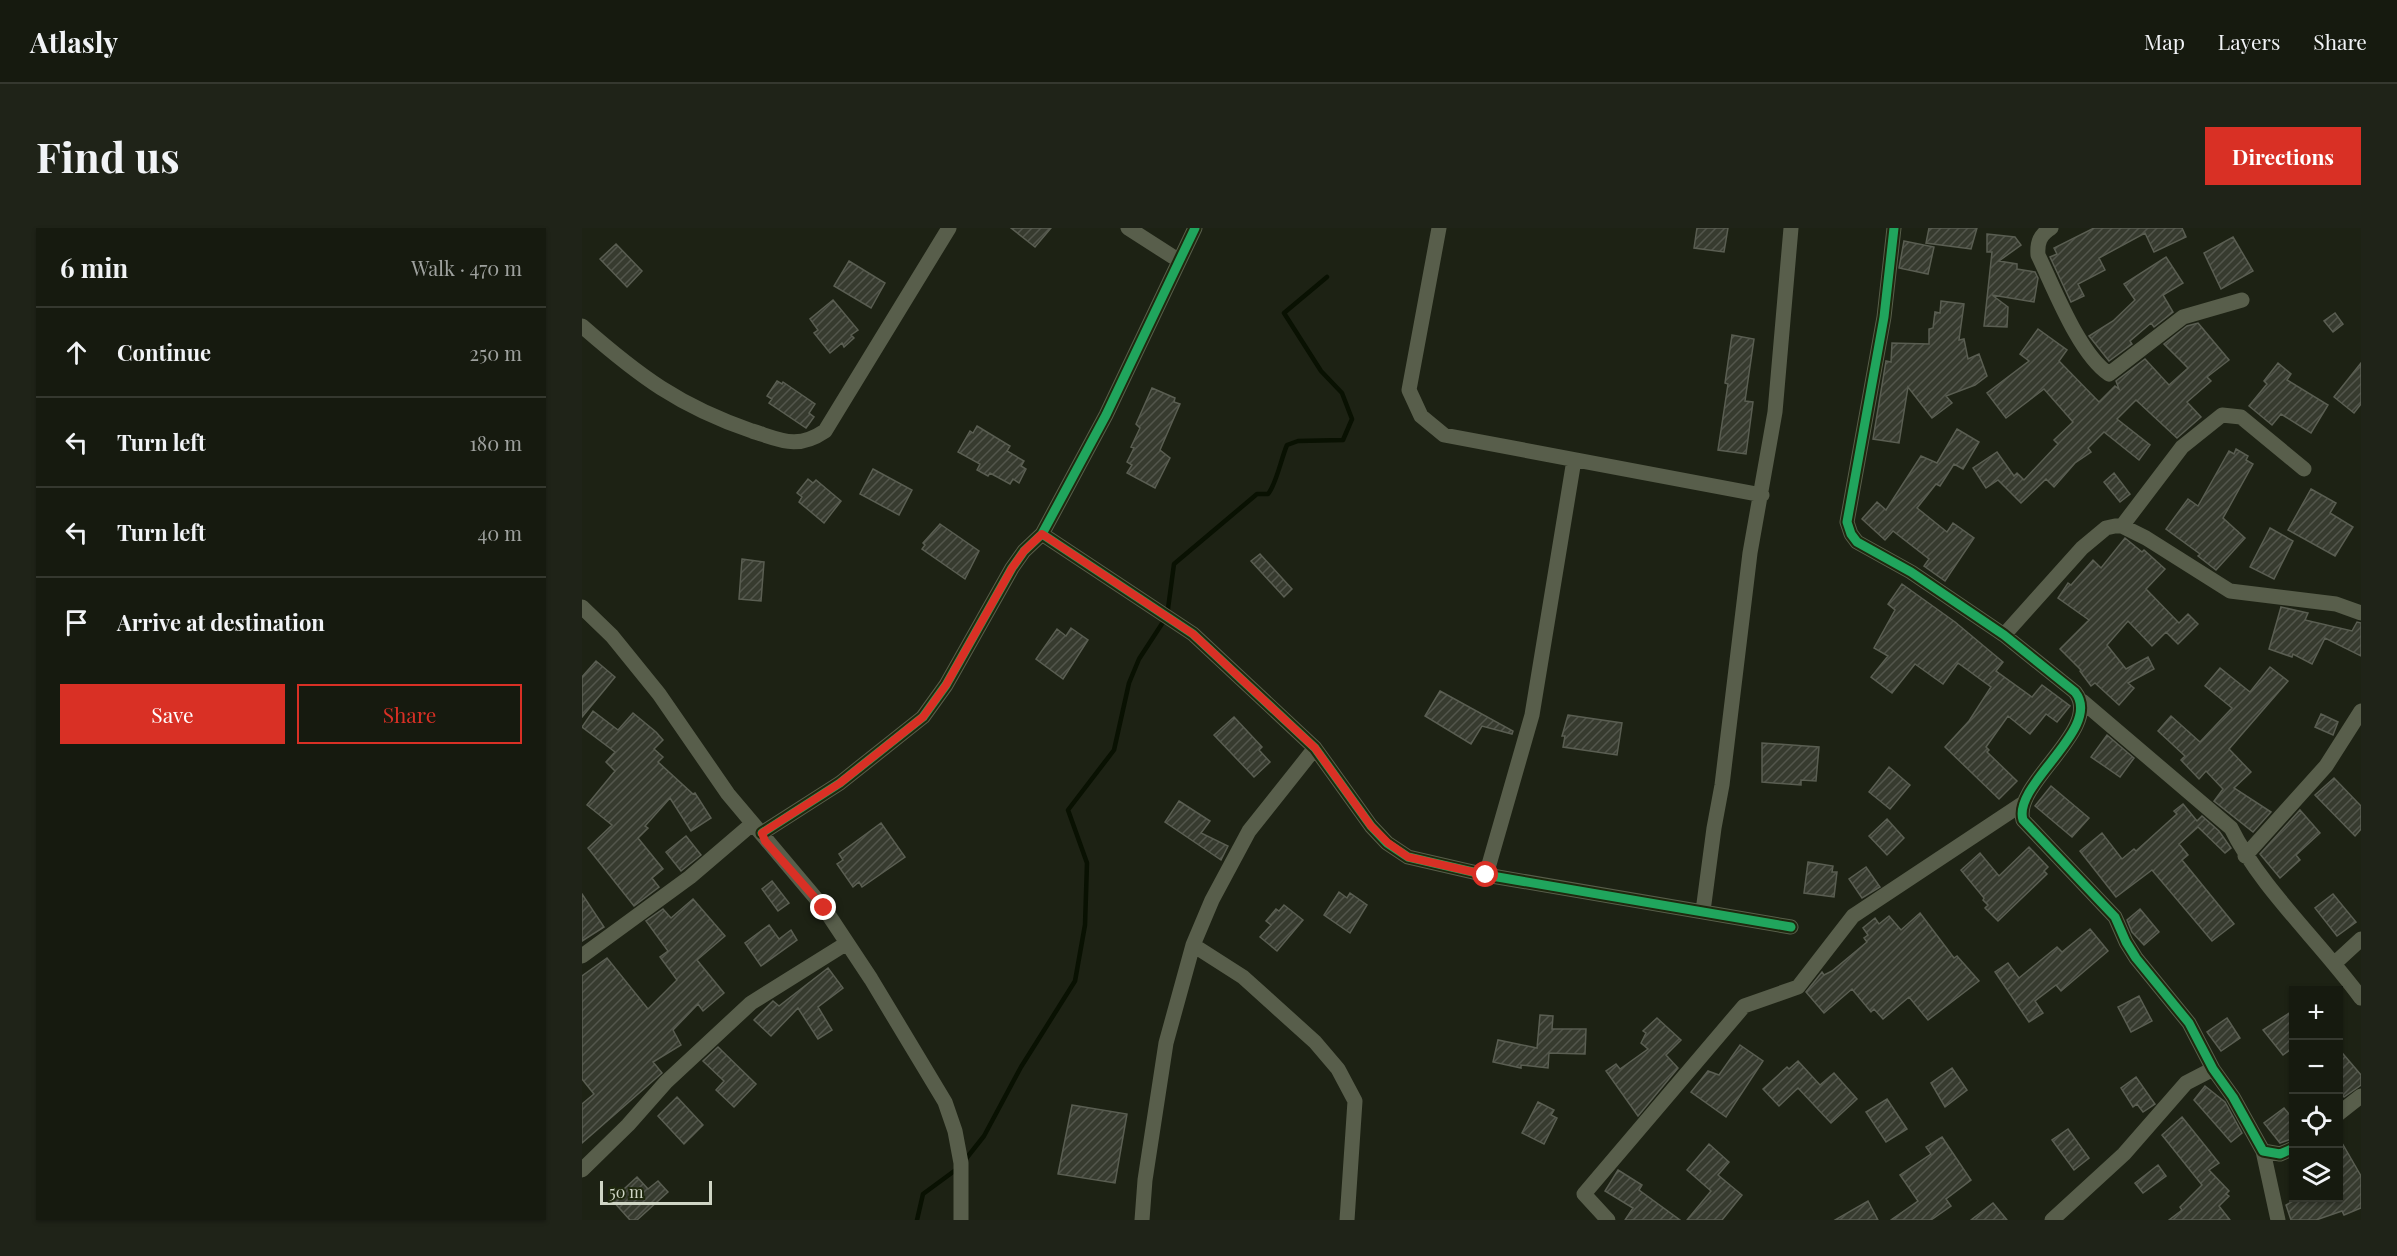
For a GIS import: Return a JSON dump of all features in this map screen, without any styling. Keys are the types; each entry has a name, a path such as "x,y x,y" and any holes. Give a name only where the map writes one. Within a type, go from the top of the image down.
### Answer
{"street":[{"path":"582,326 627,366 672,397 725,422 791,443 811,440 825,431 949,228"},
{"path":"1128,228 1178,260"},
{"path":"582,956 757,828 840,783 923,717 946,685 1012,568 1024,551 1042,534 1106,415 1195,228"},
{"path":"1439,228 1409,390 1421,416 1444,435 1762,495"},
{"path":"1703,911 1722,785 1750,553 1775,412 1791,228"},
{"path":"1894,228 1884,317 1847,522 1851,534 1857,542 1911,572 2004,635 2075,692 2232,828 2245,856 2335,963 2361,998"},
{"path":"2050,228 2042,234 2037,245 2038,255 2071,325 2099,368 2109,374 2183,317 2242,300"},
{"path":"2122,526 2182,447 2222,415 2241,417 2304,469"},
{"path":"1486,875 1532,715 1574,460"},
{"path":"2004,635 2082,548 2106,528 2122,526 2182,558 2230,591 2336,604 2361,613"},
{"path":"1042,534 1193,634 1315,748 1371,826 1388,843 1408,857 1486,875 1791,927"},
{"path":"582,608 612,636 659,694 728,794 765,841 824,908 847,943 945,1102 955,1131 961,1163 961,1220"},
{"path":"1608,1220 1584,1194 1744,1006 1798,987 1853,916 2022,804 2070,734 2082,713 2082,700"},
{"path":"2245,856 2326,766 2361,711"},
{"path":"1142,1220 1145,1180 1166,1043 1193,945 1212,900 1249,831 1315,748"},
{"path":"2022,804 2022,820 2115,917 2136,958 2189,1023 2213,1069 2233,1097 2263,1151 2278,1220"},
{"path":"2335,963 2361,939"},
{"path":"582,1170 628,1125 666,1082 751,1003 847,943"},
{"path":"1193,945 1243,977 1315,1042 1338,1070 1355,1101 1347,1220"},
{"path":"2052,1220 2124,1154 2186,1083 2213,1069"},
{"path":"2343,1110 2361,1096"},
{"path":"2263,1151 2280,1154 2289,1150"}],"building":[{"path":"1011,228 1051,228 1035,247"},
{"path":"1697,228 1728,228 1724,252 1694,248"},
{"path":"1929,228 1977,228 1971,249 1926,243"},
{"path":"2094,228 2182,228 2186,237 2154,252 2145,233 2099,258 2105,270 2078,284 2084,296 2071,302 2050,257 2057,254 2054,248"},
{"path":"1987,234 2015,237 2021,245 1999,261 2017,264 2017,269 2035,272 2038,278 2034,302 1992,295 2008,307 2007,327 1984,326 1992,252 1987,252"},
{"path":"2233,237 2253,271 2221,289 2204,253"},
{"path":"1904,241 1934,247 1928,274 1899,268"},
{"path":"616,244 642,271 627,287 600,259"},
{"path":"2166,257 2183,283 2163,295 2173,312 2154,327 2151,323 2130,341 2132,344 2109,361 2089,336 2113,321 2135,300 2124,284"},
{"path":"849,261 885,283 871,308 834,286"},
{"path":"833,300 858,330 851,335 854,338 844,347 842,343 830,353 814,333 818,330 810,319"},
{"path":"1941,301 1964,304 1959,340 1964,339 1968,359 1979,354 1987,376 1975,385 1946,396 1952,403 1932,418 1908,387 1899,443 1873,439 1886,361 1891,362 1892,343 1929,344 1929,329 1933,328 1935,312 1940,313"},
{"path":"2335,313 2343,324 2333,332 2324,321"},
{"path":"2198,323 2229,360 2207,377 2211,381 2187,402 2201,417 2177,438 2136,400 2117,419 2150,445 2139,460 2104,432 2088,448 2091,452 2075,463 2054,487 2046,479 2021,503 1998,480 1986,488 1973,468 1997,452 2014,476 2017,473 2024,480 2058,444 2054,440 2073,422 2044,389 2006,418 1987,393 2029,361 2020,354 2038,329 2067,350 2059,361 2099,402 2115,386 2119,389 2116,381 2145,359 2169,385 2188,368 2164,344 2187,326"},
{"path":"1732,335 1754,339 1745,401 1753,402 1746,454 1718,450 1728,384 1725,383"},
{"path":"2278,363 2291,374 2287,380 2328,405 2311,433 2281,414 2272,425 2249,406 2267,384 2264,381"},
{"path":"2361,363 2361,404 2354,413 2334,397"},
{"path":"777,381 782,384 783,382 815,404 809,413 814,417 806,428 769,403 772,399 767,396"},
{"path":"1152,388 1175,398 1174,402 1180,404 1160,450 1170,458 1155,488 1127,473 1132,465 1127,462 1134,448 1131,447 1140,428 1136,424"},
{"path":"977,426 1010,446 1007,451 1024,461 1021,466 1026,469 1019,483 1013,479 1010,484 990,473 988,476 977,470 980,464 958,452 970,431 973,433"},
{"path":"1957,429 1979,442 1963,469 1954,464 1940,486 1936,484 1917,508 1947,532 1953,523 1974,538 1945,581 1924,566 1929,559 1893,531 1885,540 1862,519 1877,502 1886,510 1921,456 1937,463"},
{"path":"2236,449 2248,456 2246,460 2253,464 2223,518 2245,538 2216,570 2198,556 2200,554 2166,529 2188,499 2198,506 2229,451 2234,454"},
{"path":"873,469 912,490 899,515 860,494"},
{"path":"2114,473 2130,494 2120,502 2104,482"},
{"path":"808,479 813,483 816,480 841,501 824,523 799,502 802,497 797,493"},
{"path":"2311,489 2336,503 2330,513 2353,527 2335,556 2288,530"},
{"path":"940,524 979,551 965,579 922,549 925,545 923,543"},
{"path":"2270,528 2293,541 2274,579 2250,567"},
{"path":"2125,538 2142,552 2144,550 2165,569 2146,589 2179,623 2188,614 2198,624 2178,644 2166,632 2152,646 2128,621 2107,645 2126,669 2148,657 2154,669 2128,683 2134,688 2119,705 2095,683 2091,686 2081,670 2060,649 2089,620 2058,598 2068,583 2071,585 2093,560 2101,568"},
{"path":"1260,554 1292,589 1284,597 1251,561"},
{"path":"742,559 764,562 761,601 739,599"},
{"path":"1902,584 1955,622 2003,662 1996,671 2032,697 2042,685 2070,706 2057,722 2046,714 2030,734 2008,716 1986,747 1989,750 1987,752 2017,781 1999,799 1945,747 1969,721 1991,687 1958,663 1943,684 1915,664 1892,693 1871,677 1888,656 1874,648 1895,610 1888,604"},
{"path":"2281,607 2308,613 2305,620 2352,631 2357,622 2361,623 2361,656 2325,638 2312,664 2293,654 2292,657 2269,649"},
{"path":"1071,628 1088,640 1063,679 1036,659 1057,629 1066,636"},
{"path":"596,661 615,677 582,717 582,677"},
{"path":"2270,667 2288,681 2229,749 2251,772 2234,788 2271,812 2253,832 2214,801 2223,789 2206,771 2199,779 2181,760 2185,756 2158,731 2171,716 2200,742 2232,708 2205,686 2220,668 2250,692"},
{"path":"1440,691 1513,731 1512,734 1482,726 1471,744 1425,716"},
{"path":"593,711 618,730 633,713 656,732 663,740 654,749 663,757 658,762 693,794 695,793 711,818 691,831 670,798 645,826 648,828 638,838 663,869 652,878 659,887 634,906 588,848 612,825 587,805 615,771 606,762 615,752 582,727"},
{"path":"2321,714 2338,722 2333,735 2315,727"},
{"path":"1568,715 1622,723 1617,755 1563,747 1565,736 1562,736"},
{"path":"1234,717 1262,747 1259,750 1270,762 1254,777 1214,735"},
{"path":"2107,735 2134,758 2120,777 2091,757"},
{"path":"1762,743 1819,747 1816,781 1801,780 1801,785 1762,782"},
{"path":"1889,767 1910,785 1890,809 1869,792"},
{"path":"2334,778 2361,806 2361,829 2355,836 2315,795"},
{"path":"2051,786 2089,818 2072,837 2035,806"},
{"path":"1179,801 1210,821 1201,833 1228,846 1221,860 1165,822"},
{"path":"2183,804 2197,821 2202,816 2219,831 2231,848 2225,853 2198,827 2179,844 2188,855 2182,860 2234,924 2212,941 2152,870 2116,897 2080,851 2102,833 2122,859 2134,849 2136,851 2177,814 2174,811"},
{"path":"2300,810 2320,833 2296,855 2300,860 2280,878 2260,854"},
{"path":"1887,819 1904,838 1887,855 1869,836"},
{"path":"881,823 905,857 862,887 859,882 853,887 837,864 843,860 839,854"},
{"path":"686,836 701,855 681,871 666,852"},
{"path":"2029,847 2048,867 2044,871 2047,874 1998,921 1985,908 1988,905 1983,900 1984,898 1961,870 1980,853 1999,876"},
{"path":"1808,862 1833,866 1832,872 1837,872 1834,897 1804,893"},
{"path":"1866,867 1880,887 1862,898 1849,879"},
{"path":"772,881 789,903 778,911 762,889"},
{"path":"1339,892 1347,898 1350,893 1367,905 1350,933 1324,915"},
{"path":"582,894 604,927 582,941"},
{"path":"2333,894 2356,922 2337,936 2315,908"},
{"path":"693,899 725,936 697,960 724,993 703,1011 698,1004 673,1030 681,1045 653,1062 662,1073 582,1143 582,1104 594,1094 582,1079 582,976 607,958 648,1009 677,980 660,957 668,951 646,921 663,909 671,918"},
{"path":"1284,905 1303,920 1277,951 1260,937 1271,925 1266,921 1276,909 1279,911"},
{"path":"2140,909 2159,932 2144,945 2132,932 2127,920"},
{"path":"1920,913 1954,958 1957,956 1979,981 1928,1020 1909,997 1883,1019 1874,1009 1871,1012 1852,989 1824,1013 1806,992 1822,972 1824,975 1832,971 1867,942 1864,938 1868,935 1863,928 1875,918 1879,924 1889,916 1901,930"},
{"path":"769,925 779,939 791,930 797,940 761,966 745,943"},
{"path":"2090,929 2108,951 2061,991 2056,985 2035,1001 2043,1013 2029,1022 1995,972 2008,963 2019,978 2057,947 2062,952"},
{"path":"828,968 843,988 818,1007 832,1030 818,1039 798,1008 771,1036 754,1020 773,1001 779,1006"},
{"path":"2139,996 2152,1021 2131,1032 2118,1007"},
{"path":"2289,1013 2289,1051 2283,1055 2263,1030"},
{"path":"1540,1015 1553,1016 1552,1029 1586,1029 1585,1054 1549,1053 1548,1068 1521,1065 1521,1068 1493,1062 1498,1040 1537,1048"},
{"path":"1657,1018 1681,1040 1666,1055 1678,1068 1638,1116 1606,1071 1616,1064 1620,1069 1648,1049 1641,1043 1646,1033 1643,1031"},
{"path":"2227,1018 2240,1038 2221,1051 2207,1032"},
{"path":"1740,1045 1763,1061 1726,1117 1691,1092 1708,1071 1719,1075"},
{"path":"718,1047 756,1084 734,1107 716,1090 724,1081 703,1061"},
{"path":"2343,1054 2361,1075 2361,1085 2344,1097"},
{"path":"1798,1061 1820,1085 1834,1073 1857,1099 1831,1123 1798,1088 1779,1106 1763,1089 1787,1067 1789,1069"},
{"path":"1952,1068 1967,1090 1945,1107 1931,1083"},
{"path":"2136,1077 2155,1104 2143,1112 2137,1104 2133,1107 2121,1088"},
{"path":"2205,1086 2225,1102 2242,1133 2231,1142 2194,1100"},
{"path":"677,1097 703,1125 684,1144 658,1116"},
{"path":"1887,1099 1907,1129 1886,1142 1866,1112"},
{"path":"1538,1102 1554,1110 1551,1115 1557,1118 1544,1144 1522,1133"},
{"path":"1072,1105 1127,1114 1115,1183 1058,1174"},
{"path":"2284,1108 2289,1114 2289,1140 2280,1143 2264,1123"},
{"path":"2182,1117 2219,1163 2209,1170 2229,1191 2226,1194 2229,1196 2219,1206 2230,1220 2169,1220 2182,1210 2180,1207 2202,1185 2162,1135"},
{"path":"2068,1129 2089,1158 2074,1170 2052,1140"},
{"path":"1942,1137 1971,1180 1946,1199 1951,1206 1931,1220 1891,1220 1918,1201 1900,1175 1931,1154 1926,1147"},
{"path":"1709,1144 1729,1162 1718,1175 1742,1195 1722,1220 1687,1220 1711,1191 1687,1170"},
{"path":"2343,1145 2361,1176 2361,1208 2344,1215 2342,1211 2316,1220 2291,1220 2286,1205 2291,1202 2343,1202"},
{"path":"2158,1165 2166,1176 2143,1193 2135,1183"},
{"path":"1618,1170 1642,1185 1639,1190 1680,1220 1625,1220 1633,1208 1605,1191"},
{"path":"637,1177 648,1189 658,1181 668,1192 637,1220 630,1220 612,1200"},
{"path":"1868,1201 1878,1220 1835,1220"},
{"path":"1993,1203 2007,1220 1971,1220"}],"waterway":[{"path":"965,1160 984,1136 1021,1067 1075,981 1085,925 1087,863 1068,810 1114,750 1129,683 1139,659 1167,616 1174,564 1257,494 1268,494 1287,445 1298,441 1343,440 1352,419 1342,393 1321,371 1284,313 1327,277"},
{"path":"917,1220 923,1194 957,1169"}],"cycle path":[{"path":"762,833 840,783 923,717 946,685 1012,568 1024,551 1042,534 1106,415 1195,228"},
{"path":"1894,228 1884,317 1847,522 1851,534 1857,542 1911,572 2004,635 2075,692 2081,706 2078,722 2031,790 2023,806 2023,820 2115,917 2136,958 2189,1023 2213,1069 2233,1097 2263,1151 2280,1154 2289,1150"},
{"path":"1042,534 1193,634 1315,748 1371,826 1387,843 1408,857 1486,875 1791,927"}],"route":[{"path":"824,908 765,841 762,833 840,783 923,717 946,685 1012,568 1024,551 1042,534 1193,634 1252,686 1315,748 1371,826 1388,843 1408,857 1486,875"}]}
